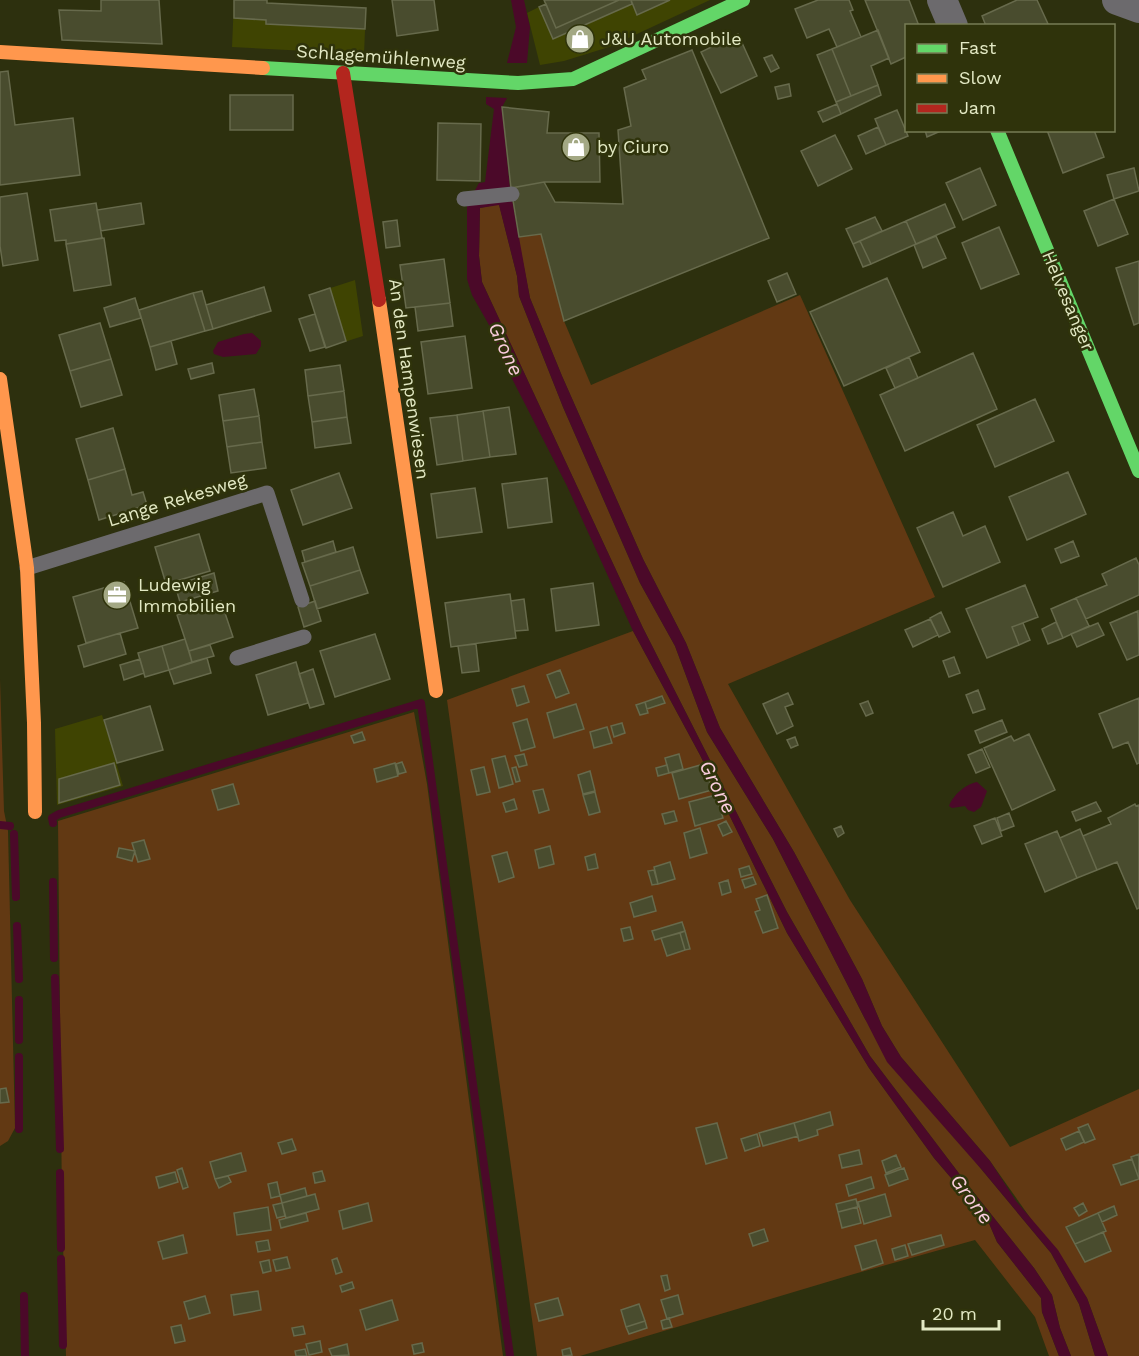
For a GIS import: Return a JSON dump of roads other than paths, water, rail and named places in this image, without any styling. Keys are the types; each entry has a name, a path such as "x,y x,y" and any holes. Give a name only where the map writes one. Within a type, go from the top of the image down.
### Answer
{"street":[{"name":"Schlagemühlenweg","path":"0,52 518,83 573,79 743,0"},
{"path":"942,0 952,24"},
{"path":"1117,0 1139,8"},
{"name":"An den Hampenwiesen","path":"343,73 436,691"},
{"name":"Helvesanger","path":"998,132 1139,471"},
{"path":"0,378 27,568 34,723 35,812"}],"lane":[{"path":"464,199 512,194"},
{"name":"Lange Rekesweg","path":"27,568 267,493 302,600"},
{"path":"237,658 304,637"}],"water":[{"path":"511,0 524,0 530,27 527,63 507,63 516,27"},
{"name":"Grone","path":"486,97 507,98 502,107 510,188 530,298 643,559 686,643 720,728 794,852 862,979 882,1026 901,1057 990,1161 1016,1201 1058,1250 1087,1298 1108,1356 1095,1356 1079,1304 1051,1253 887,1062 773,839 707,732 675,646 640,583 563,407 519,296 517,276 499,205 480,208 479,256 482,282 643,628 787,912 870,1056 1034,1268 1052,1295 1060,1328 1071,1356 1059,1356 1042,1312 1041,1298 997,1242 988,1221 934,1158 869,1068 787,933 700,755 633,631 567,486 503,361 493,332 472,295 467,279 467,205 479,183 485,182 494,109 486,104"},
{"path":"252,333 261,341 256,354 223,357 214,354 213,351 218,342"},
{"path":"977,782 987,791 981,807 974,812 965,806 952,808 949,806 960,791"}],"waterway":[{"path":"53,823 52,818 59,814 421,703 510,1356"},
{"path":"0,825 10,826"},
{"path":"14,834 16,897"},
{"path":"53,882 54,958"},
{"path":"17,926 19,979"},
{"path":"55,978 60,1149"},
{"path":"19,1000 19,1040"},
{"path":"19,1057 19,1129"},
{"path":"60,1173 61,1248"},
{"path":"61,1259 63,1345"},
{"path":"24,1296 25,1356"}],"place":[{"name":"J&U Automobile","path":"580,39"},
{"name":"by Ciuro","path":"576,147"},
{"name":"Ludewig Immobilien","path":"117,595"}]}
